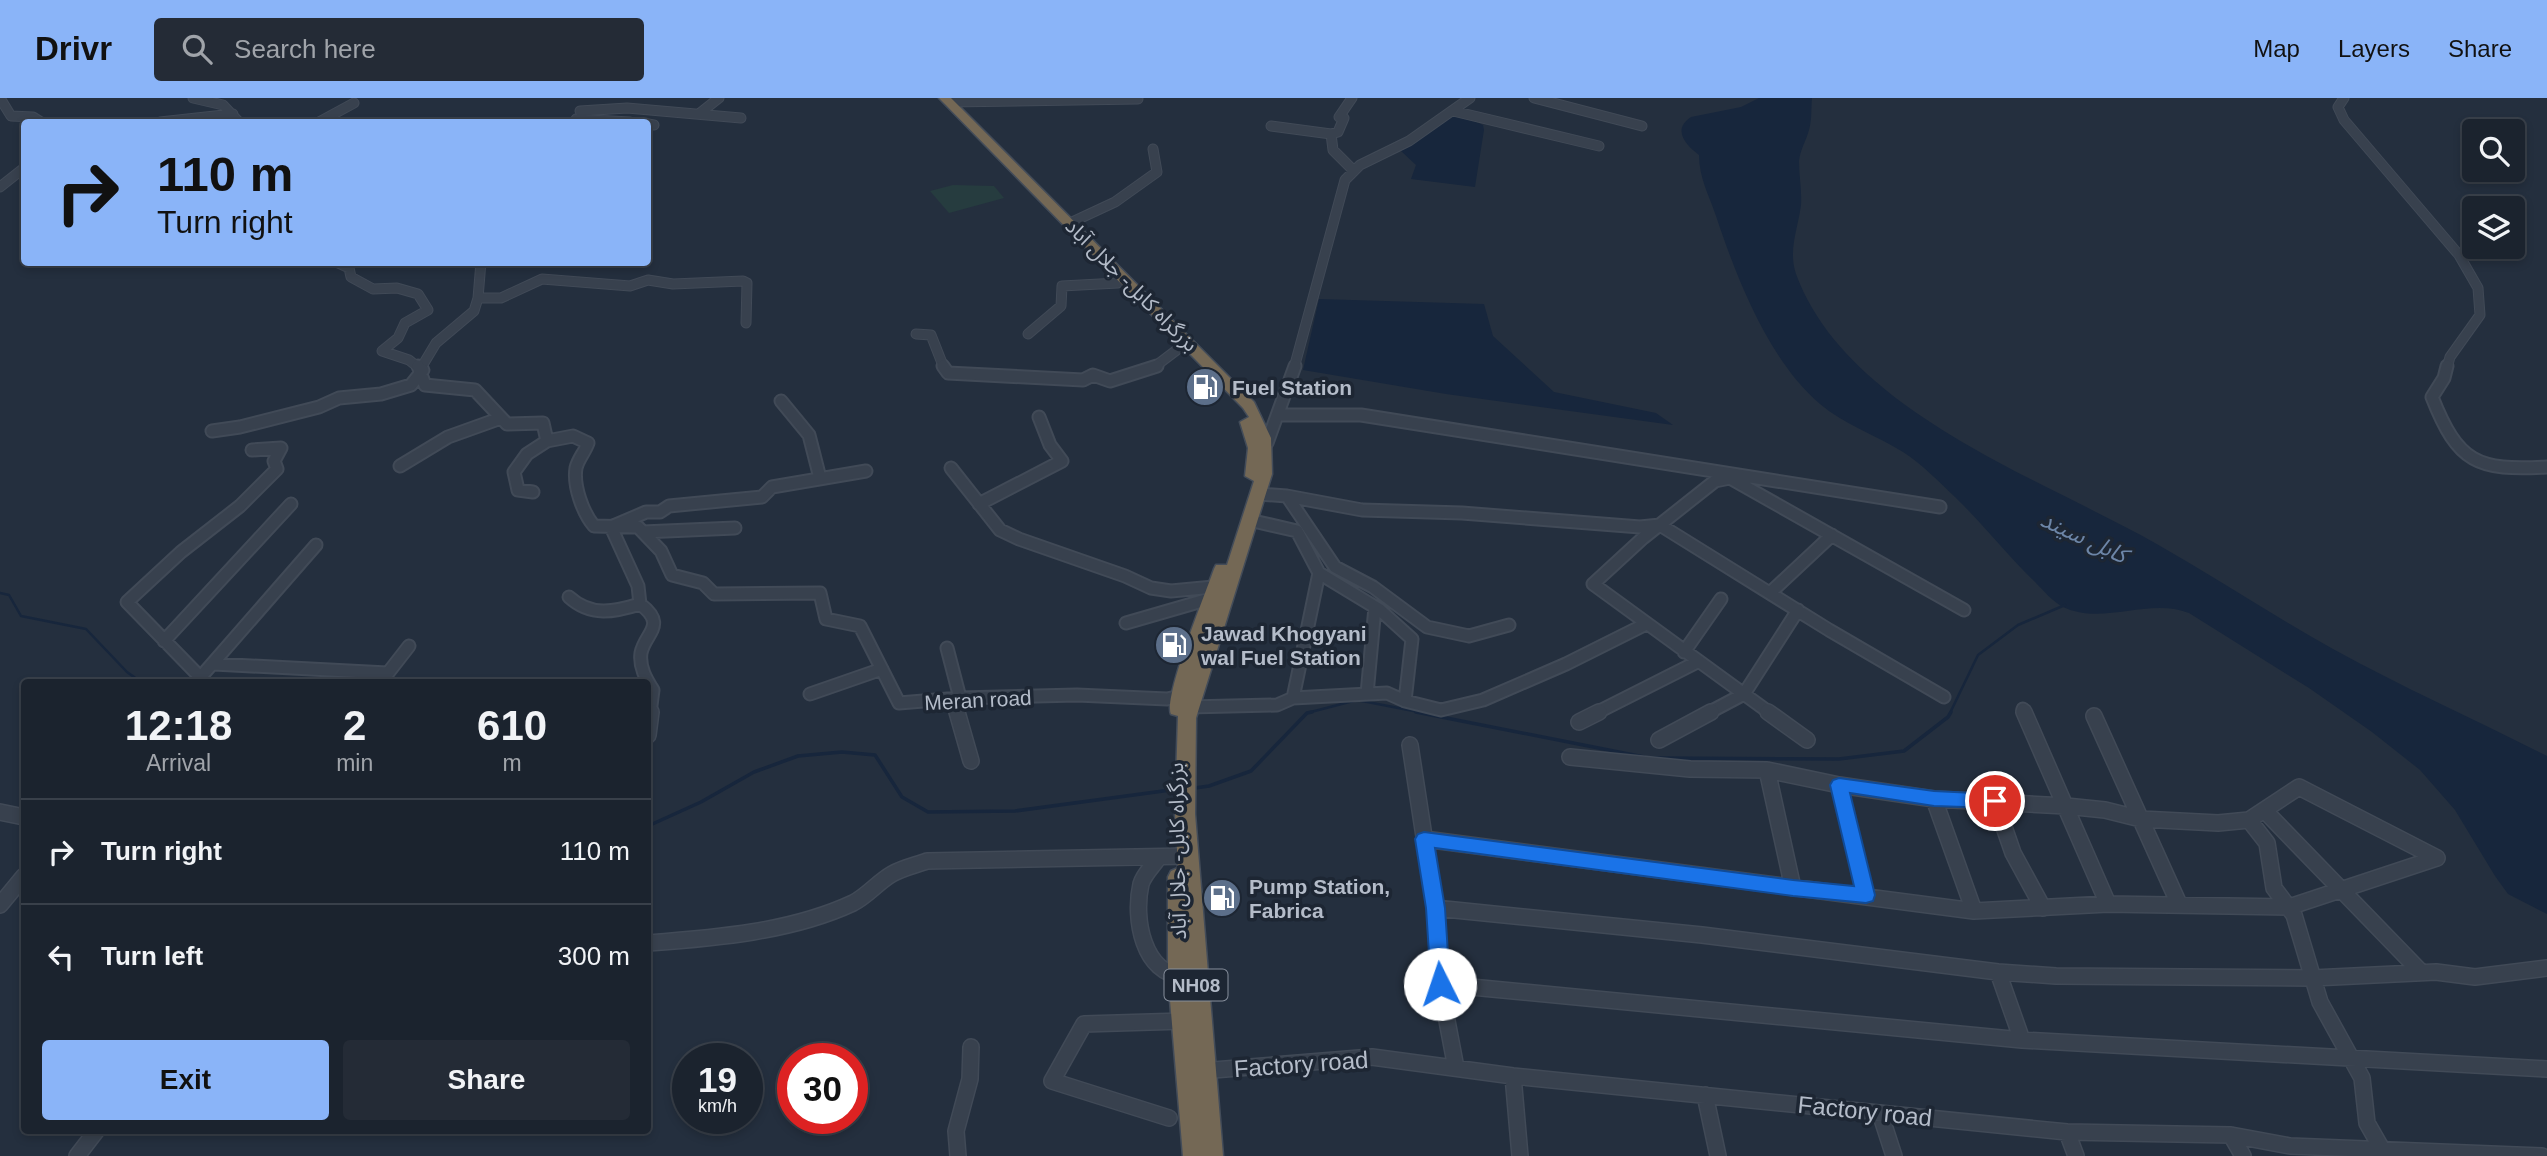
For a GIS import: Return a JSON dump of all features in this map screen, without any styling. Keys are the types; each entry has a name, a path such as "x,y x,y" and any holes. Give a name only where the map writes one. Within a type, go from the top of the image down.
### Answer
{"highway":[{"name":"بزرگراه کابل- جلال آباد","path":"943,99 1064,221 1182,346 1250,405 1259,419 1267,443 1264,474 1221,591"},
{"name":"بزرگراه کابل- جلال آباد","path":"1113,274 1216,377 1252,427 1255,469 1187,699 1180,737 1180,815 1176,856 1197,1072 1211,1156"},
{"name":"بزرگراه کابل- جلال آباد","path":"1187,975 1184,1021 1197,1072 1195,1156"}],"street":[{"path":"0,98 11,116 36,119"},
{"path":"193,98 223,105 237,119"},
{"path":"577,117 585,98"},
{"path":"627,108 638,98"},
{"path":"700,113 719,98"},
{"path":"1271,126 1331,134 1338,132 1344,118 1339,117 1342,109 1352,98"},
{"path":"1267,443 1279,418 1335,220 1341,186 1353,170 1408,142 1470,98"},
{"path":"1534,98 1642,126"},
{"path":"2344,98 2338,107 2344,120 2459,255 2478,288 2480,315 2449,357 2444,378 2432,397 2441,423 2458,451 2476,463 2496,468 2547,467"},
{"path":"943,99 1138,99"},
{"path":"325,119 354,103"},
{"path":"577,117 627,108 741,118"},
{"path":"1453,111 1599,146"},
{"path":"187,119 233,114"},
{"path":"577,117 598,119"},
{"path":"1331,134 1333,150 1353,170"},
{"path":"1064,221 1115,202 1157,172 1153,149"},
{"path":"0,187 21,170"},
{"path":"345,266 349,268 351,277 373,289 397,288 418,294 428,310 405,323 398,338 383,351 415,361 422,369 425,385 475,390 511,425 542,423 547,441"},
{"path":"212,431 319,407 339,398 370,396 408,386 422,369 436,343 474,310 478,298 481,266"},
{"path":"1028,334 1061,306 1062,286 1113,274"},
{"path":"478,298 502,298 542,279 630,286 649,280 673,284 743,281 747,283 746,323"},
{"path":"916,334 931,335 948,373 1083,380 1095,375 1110,381 1156,367 1182,346"},
{"path":"781,401 807,428 812,438 820,478"},
{"path":"979,504 1042,468 1062,461 1050,445 1039,417"},
{"path":"1259,419 1373,417 1940,507"},
{"path":"400,466 419,451 470,427 501,418"},
{"path":"533,492 518,490 514,472 516,466 527,454 547,441 576,436 588,443 576,468 582,503 590,523 594,526 634,526 643,533 735,528"},
{"path":"200,679 127,602 199,537 217,527 277,469 274,461 281,448 252,450"},
{"path":"951,468 1000,530 1018,540 1125,576 1151,588 1171,591 1221,591"},
{"path":"611,527 646,512 660,512 668,506 762,497 772,487 866,471"},
{"path":"1807,740 1593,584 1715,481 1730,478 1964,610"},
{"path":"1258,494 1287,496 1362,510 1462,513 1640,527 1660,525 1944,697"},
{"path":"1287,496 1335,567 1373,587 1427,627 1469,636 1509,625"},
{"path":"164,641 291,504"},
{"path":"1249,520 1297,531 1319,573 1375,607 1412,639 1405,701"},
{"path":"611,527 638,586 640,604 649,611 653,625 653,632 640,652 646,679"},
{"name":"Meran road","path":"643,533 661,551 672,575 703,583 714,594 817,591 820,593 827,619 860,625 904,705 957,699 1077,695 1278,705 1293,698 1387,692 1405,701 1441,710 1483,700 1566,664 1646,624"},
{"path":"1771,592 1832,536"},
{"path":"203,679 264,602 316,545"},
{"path":"1293,698 1319,573"},
{"path":"1126,623 1221,591"},
{"path":"569,597 596,613 618,611 640,604"},
{"path":"1684,652 1721,599"},
{"path":"1367,694 1375,607"},
{"path":"1659,740 1744,694 1798,610"},
{"path":"214,664 384,678 409,646"},
{"path":"947,648 971,761"},
{"path":"1579,722 1699,661"},
{"path":"810,694 882,669"},
{"path":"2023,709 2109,904"},
{"path":"2094,716 2179,904"},
{"path":"1410,745 1435,908 1440,984 1457,1068"},
{"path":"1424,839 1974,911 2109,904 2289,907 2437,858 2299,787 2249,820 2218,823 2141,819 2105,810 2066,806 1934,799 1839,785 1768,770 1690,769 1570,757"},
{"path":"1768,770 1793,888"},
{"path":"1839,785 1866,895"},
{"path":"1934,799 1974,911"},
{"path":"1995,801 2013,853 2043,908"},
{"path":"2264,810 2421,972"},
{"path":"0,812 21,816"},
{"path":"2249,820 2264,836 2274,888 2289,907 2299,927 2329,1022 2362,1078 2367,1124 2383,1151"},
{"path":"651,943 704,940 799,922 854,902 892,874 927,861 1176,856"},
{"path":"1176,856 1142,881 1139,908 1144,942 1162,973 1172,978 1187,975"},
{"path":"0,905 21,880"},
{"path":"1435,908 1702,935 1998,972 2056,976 2313,978 2421,972 2476,977 2547,968"},
{"path":"1998,972 2022,1040"},
{"path":"1440,984 2022,1040 2351,1056 2547,1069"},
{"path":"1169,1118 1052,1081 1080,1026 1084,1024 1184,1021"},
{"path":"958,1156 956,1131 970,1079 971,1047"},
{"name":"Factory road","path":"1197,1072 1373,1058 1513,1076 2067,1132 2231,1135 2290,1146 2355,1153 2383,1151 2542,1156"},
{"path":"1513,1076 1520,1156"},
{"path":"1705,1095 1718,1156"},
{"path":"1880,1112 1894,1156"},
{"path":"2067,1132 2076,1156"},
{"path":"77,1156 94,1134"},
{"path":"2231,1135 2243,1156"}],"green space":[{"path":"953,185 994,186 1004,198 949,213 930,191"}],"water":[{"name":"کابل سيند","path":"1759,98 1812,98 1810,126 1799,161 1801,205 1793,248 1794,265 1821,322 1857,364 1901,401 1950,435 2155,543 2359,663 2547,756 2547,914 2508,894 2455,810 2420,770 2372,732 2309,688 2189,613 2158,608 2094,614 2059,605 1924,468 1903,452 1830,411 1802,386 1785,365 1757,318 1734,266 1705,186 1699,155 1683,138 1682,132 1685,122 1691,117 1741,107"},
{"path":"1455,112 1483,125 1475,187 1411,179 1416,165 1401,151"},
{"path":"1319,299 1484,304 1493,336 1554,392 1656,413 1673,425 1446,394 1303,370"}],"waterway":[{"path":"0,593 9,595 21,616 86,629 137,679"},
{"path":"1950,713 1978,655 2018,625 2065,605"},
{"path":"1307,713 1357,700 1424,713"},
{"path":"1307,713 1312,712"},
{"path":"1416,712 1644,757"},
{"path":"1650,758 1839,759 1904,751 1951,712"},
{"path":"1195,788 1209,786 1251,771 1307,713"},
{"path":"651,825 701,802 754,772 798,756 842,752 875,755 902,797 928,812 1015,811 1178,789"}],"place":[{"name":"Fuel Station","path":"1205,387"},
{"name":"Jawad Khogyani wal Fuel Station","path":"1174,645"},
{"name":"Pump Station, Fabrica","path":"1222,898"}],"route":[{"path":"1440,984 1435,908 1424,839 1793,888 1866,895 1839,785 1934,799 1995,801"}]}
